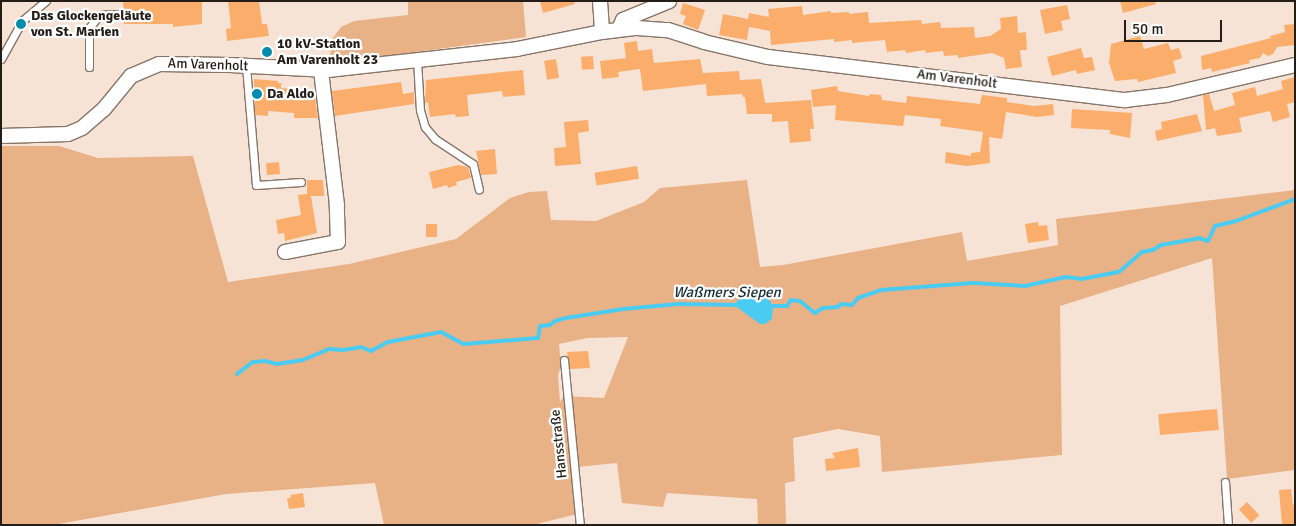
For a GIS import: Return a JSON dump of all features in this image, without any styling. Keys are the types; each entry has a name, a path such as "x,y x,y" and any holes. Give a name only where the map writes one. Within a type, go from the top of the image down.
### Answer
{"street":[{"path":"600,1 602,32"},
{"name":"Am Varenholt","path":"619,29 623,20 669,1"},
{"name":"Am Varenholt","path":"1,136 68,134 82,128 104,109 130,76 158,64 321,70 517,49 619,29 668,30 704,42 768,57 1125,100 1167,95 1295,65"},
{"path":"285,252 338,242 338,206 321,70"}],"lane":[{"path":"23,20 46,1"},
{"path":"89,67 89,28 100,15 119,14"},
{"path":"1,60 18,28"},
{"path":"417,60 420,110 425,127 435,139 473,164 479,189"},
{"path":"246,66 256,185 300,182"},
{"name":"Hansstraße","path":"564,360 580,525"},
{"path":"1225,482 1228,525"}],"shaded area":[{"path":"408,1 523,1 526,37 335,63 330,56 332,39 341,27 354,21 408,15"},
{"path":"1,146 59,146 98,158 193,156 228,282 349,264 456,239 510,198 529,192 547,191 551,220 596,221 644,202 660,188 747,180 760,267 783,265 962,232 967,261 1058,245 1056,219 1295,190 1295,470 1227,479 1212,258 1060,306 1062,455 882,472 880,436 838,429 793,438 795,481 785,483 786,525 758,525 757,499 667,493 663,507 622,503 617,463 577,467 581,513 533,525 384,525 375,483 226,494 53,525 1,525","holes":["628,337 604,398 564,396 560,402 558,375 561,366 559,344 587,338"]}],"water":[{"path":"760,293 766,295 773,306 772,319 765,324 760,324 734,305 742,295"}],"building":[{"path":"123,1 202,1 202,24 173,27 173,24 124,24"},
{"path":"228,1 259,1 262,24 267,24 269,36 227,41 226,29 231,28"},
{"path":"540,1 574,1 575,4 543,13"},
{"path":"1120,1 1155,1 1156,4 1123,13"},
{"path":"683,3 705,10 698,30 683,24 686,16 680,14"},
{"path":"1067,5 1070,19 1061,21 1063,30 1045,34 1040,10"},
{"path":"802,6 803,15 831,11 831,13 849,12 849,14 868,12 869,23 921,20 922,24 940,22 941,28 974,27 975,38 990,36 1001,29 1000,18 1017,16 1018,33 1026,32 1027,50 1020,50 1022,67 1006,69 1004,58 992,53 958,58 958,55 944,56 943,51 926,53 925,50 906,53 905,50 887,52 885,40 852,43 852,40 834,42 834,39 771,45 770,31 749,27 747,40 719,35 723,14 748,19 749,13 769,17 768,9"},
{"path":"1295,24 1295,45 1277,47 1273,54 1268,56 1263,53 1260,58 1249,60 1250,63 1212,72 1211,68 1202,70 1201,56 1271,38 1270,36 1285,32 1284,25"},
{"path":"1140,36 1144,49 1168,43 1171,50 1179,48 1182,58 1173,61 1176,73 1138,82 1137,79 1115,81 1109,63 1111,44"},
{"path":"637,41 638,51 652,49 654,63 700,59 703,73 739,71 740,80 761,79 765,103 811,100 814,129 810,129 811,141 790,143 788,121 772,122 772,114 747,114 745,97 742,94 707,96 706,84 643,91 640,69 618,72 619,77 602,79 600,61 626,58 624,43"},
{"path":"1081,48 1084,58 1092,57 1095,70 1077,74 1076,70 1052,76 1047,57"},
{"path":"593,56 594,69 582,70 581,57"},
{"path":"556,59 559,78 547,80 544,61"},
{"path":"523,70 525,95 503,97 502,91 467,95 469,116 456,117 455,114 430,117 428,102 425,103 426,80"},
{"path":"1295,77 1295,102 1287,104 1290,117 1273,122 1270,111 1239,118 1242,132 1217,136 1215,128 1206,130 1203,95 1209,94 1214,111 1235,105 1232,93 1255,87 1257,96 1283,89 1281,81"},
{"path":"254,79 278,81 278,83 281,83 281,88 296,89 295,95 315,97 318,118 294,118 294,113 268,111 268,116 255,115"},
{"path":"401,82 403,94 414,92 414,104 335,116 332,91"},
{"path":"837,86 838,91 869,96 870,94 881,95 882,100 906,103 907,96 980,104 982,95 1007,98 1007,102 1034,106 1053,104 1054,115 1037,117 1006,112 1002,139 989,137 990,163 967,166 945,163 946,152 971,156 971,153 980,152 983,132 940,126 941,119 905,115 903,126 835,120 836,105 813,107 811,90"},
{"path":"1072,109 1132,113 1130,138 1110,134 1110,130 1071,128"},
{"path":"1197,114 1202,131 1157,141 1155,131 1162,129 1161,122"},
{"path":"588,120 589,131 578,133 581,164 555,166 554,148 566,147 564,122"},
{"path":"495,149 497,174 481,175 476,151"},
{"path":"279,162 280,174 267,175 266,163"},
{"path":"458,165 468,167 471,178 456,182 457,185 448,188 447,185 433,189 429,172"},
{"path":"637,166 639,179 597,186 595,173"},
{"path":"307,180 323,180 324,196 311,196 317,233 285,241 284,233 278,234 276,220 301,215 298,195 307,194"},
{"path":"1038,222 1039,226 1047,225 1049,240 1028,243 1025,224"},
{"path":"426,224 437,224 437,237 426,237"},
{"path":"588,351 590,368 570,369 567,352"},
{"path":"1217,409 1219,430 1160,435 1158,414"},
{"path":"858,448 860,467 826,471 825,459 835,458 832,453"},
{"path":"1291,489 1293,505 1295,505 1295,525 1282,525 1279,490"},
{"path":"303,493 305,507 289,509 287,498 291,498 290,495"},
{"path":"1247,502 1259,515 1251,523 1239,510"}],"waterway":[{"name":"Waßmers Siepen","path":"770,306 787,306 791,300 800,301 815,313 823,308 838,307 841,304 852,305 858,298 881,290 973,283 1025,286 1066,277 1082,279 1119,272 1142,252 1153,250 1161,245 1199,238 1208,241 1215,226 1236,221 1295,199"},
{"name":"Waßmers Siepen","path":"237,374 253,362 265,361 277,364 303,360 329,349 343,350 361,347 371,351 388,342 441,332 464,344 538,338 540,326 550,325 555,321 566,318 623,309 679,304 738,305"}],"place":[{"name":"Das Glockengeläute von St. Marien","path":"21,24"},
{"name":"10 kV-Station Am Varenholt 23","path":"267,52"},
{"name":"Da Aldo","path":"257,94"}]}
